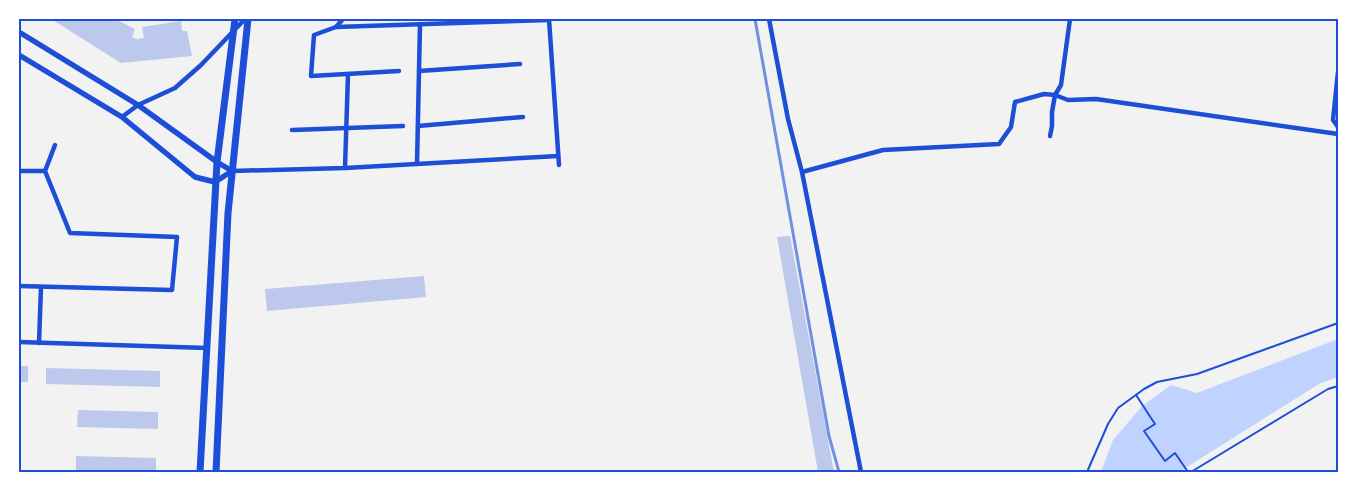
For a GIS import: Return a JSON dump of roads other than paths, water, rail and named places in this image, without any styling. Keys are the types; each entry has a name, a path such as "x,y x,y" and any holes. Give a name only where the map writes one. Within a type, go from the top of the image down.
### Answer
{"main road":[{"path":"200,472 215,182 235,19"},
{"path":"216,472 228,213 246,19"}],"street":[{"path":"122,117 138,105 175,88 246,19"},
{"path":"336,27 343,19"},
{"path":"399,71 311,76 314,35 336,27 448,21 549,19 559,165"},
{"path":"769,19 788,119 802,172 861,472"},
{"path":"1050,136 1055,95 1061,85 1070,19"},
{"path":"417,164 420,24"},
{"path":"19,32 138,105 232,171"},
{"path":"19,55 122,117 195,177 215,182 232,171 345,168 558,156"},
{"path":"419,71 520,64"},
{"path":"1338,72 1333,120 1338,127"},
{"path":"345,168 348,74"},
{"path":"802,172 883,150 999,144 1011,127 1015,102 1044,94 1055,95 1068,100 1096,99 1338,134"},
{"path":"418,126 523,117"},
{"path":"292,130 403,126"},
{"path":"19,286 172,290 176,238 70,233 45,171 55,145"},
{"path":"19,171 45,171"},
{"path":"39,342 41,286"},
{"path":"19,342 207,348"}],"water":[{"path":"1338,339 1338,377 1319,384 1179,472 1101,472 1113,440 1142,406 1171,385 1197,393"}],"railway":[{"path":"755,19 829,436 839,472"}]}
